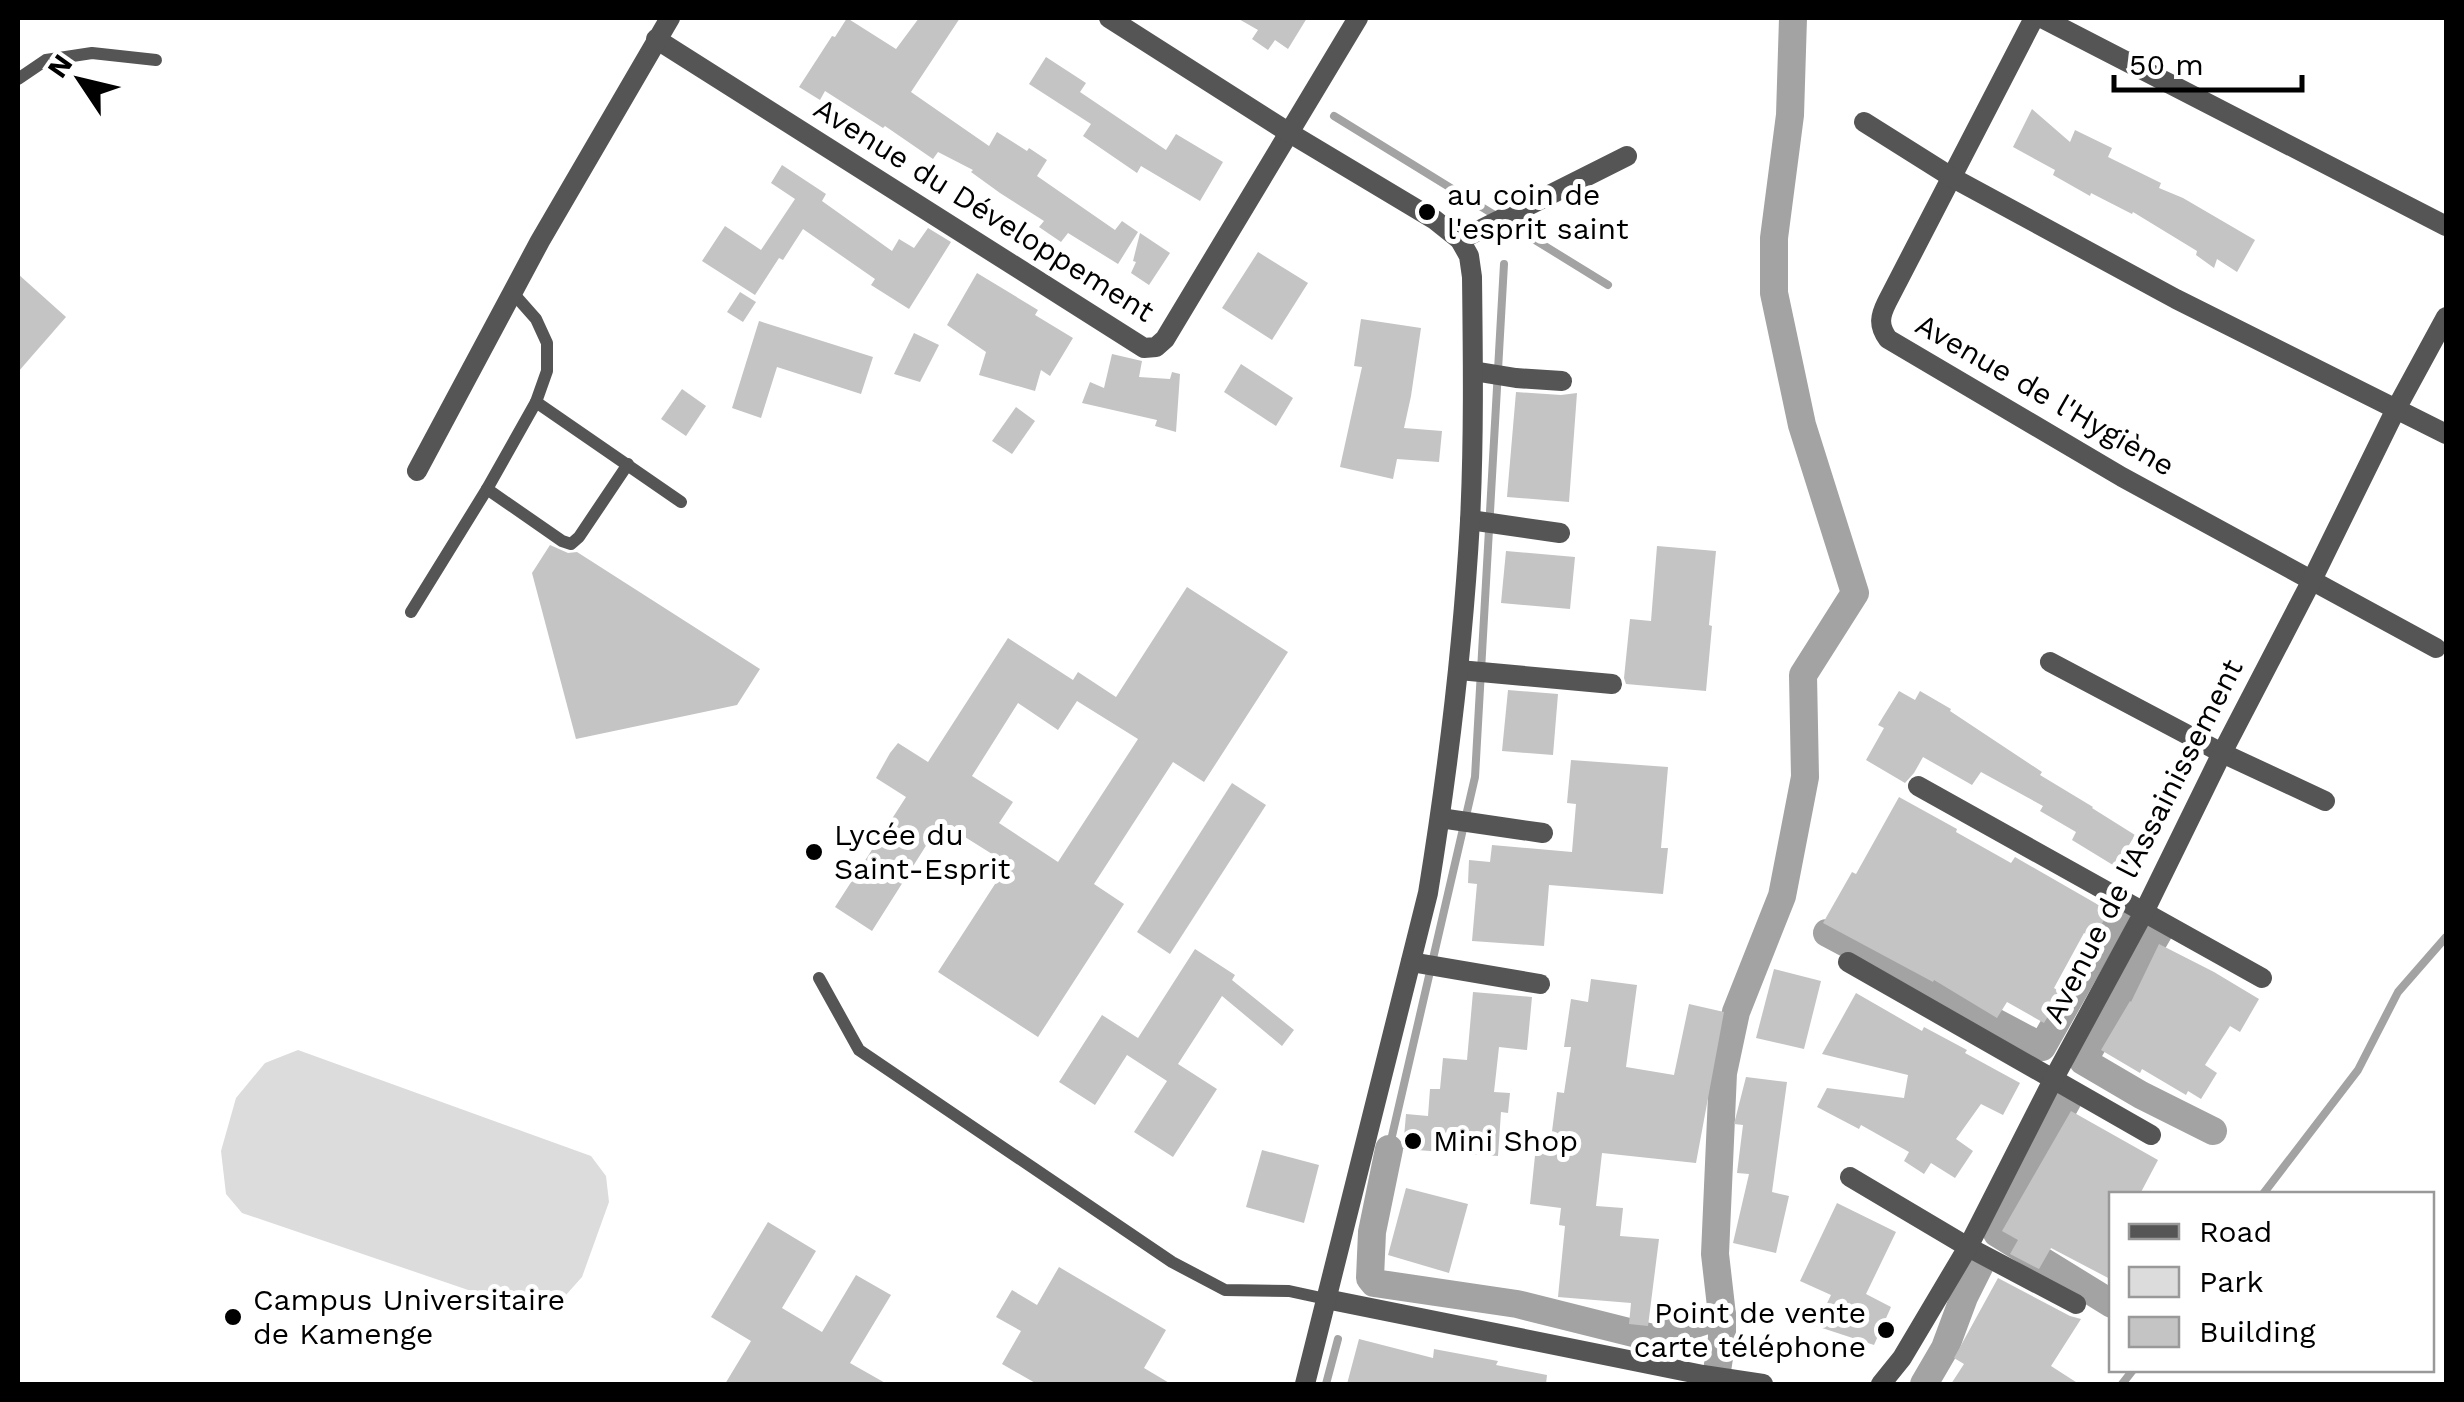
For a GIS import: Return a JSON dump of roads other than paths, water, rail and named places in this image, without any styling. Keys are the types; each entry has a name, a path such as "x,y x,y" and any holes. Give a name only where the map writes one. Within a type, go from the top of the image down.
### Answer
{"street":[{"path":"417,471 670,18"},
{"path":"1110,18 1435,220 1460,240 1469,256 1472,277 1470,520 1459,670 1440,818 1412,962 1305,1384"},
{"name":"Avenue du Développement","path":"656,40 1144,348 1156,347 1165,339 1358,18"},
{"name":"Avenue de l'Hygiène","path":"2034,18 1880,315 1881,330 1888,339 2122,477 2436,648"},
{"path":"2042,18 2446,226"},
{"path":"1864,122 1953,178 2176,299 2446,434"},
{"path":"1460,240 1627,156"},
{"name":"Avenue de l'Assainissement","path":"1882,1384 1902,1358 1968,1246 2143,914 2396,409 2446,318"},
{"path":"1473,371 1562,381"},
{"path":"1470,520 1560,533"},
{"path":"2050,662 2325,801"},
{"path":"1459,670 1612,684"},
{"path":"1918,786 2262,978"},
{"path":"1440,818 1543,833"},
{"path":"1412,962 1540,984"},
{"path":"1848,962 2151,1135"},
{"path":"1850,1177 2076,1304"},
{"path":"1326,1299 1763,1384"}],"lane":[{"path":"18,79 46,60 92,54 156,60"},
{"path":"411,612 488,490 536,402 548,371 547,343 536,318 513,293"},
{"path":"536,402 681,502"},
{"path":"488,490 572,544 628,464"},
{"path":"819,978 859,1050 1172,1262 1224,1290 1289,1291 1326,1299"}],"waterway":[{"path":"1715,1384 1722,1338 1715,1254 1723,1073 1736,1012 1782,896 1805,777 1803,675 1855,593 1802,425 1774,293 1774,238 1790,115 1793,18"},
{"path":"1334,116 1608,285"},
{"path":"1389,1149 1475,777 1504,264"},
{"path":"1827,933 2042,1047 2117,914"},
{"path":"2161,928 2083,1061 2213,1131"},
{"path":"2265,1192 2358,1070 2398,992 2446,937"},
{"path":"2069,1098 1997,1233 2109,1302"},
{"path":"1389,1149 1372,1232 1370,1278 1374,1283 1517,1304 1653,1338 1722,1315"},
{"path":"1924,1384 1945,1348 1980,1265"},
{"path":"1326,1384 1338,1339"},
{"path":"2122,1384 2131,1372"}],"place":[{"name":"au coin de l'esprit saint","path":"1427,212"},
{"name":"Lycée du Saint-Esprit","path":"814,852"},
{"name":"Mini Shop","path":"1413,1141"},
{"name":"Campus Universitaire de Kamenge","path":"233,1317"},
{"name":"Point de vente carte téléphone","path":"1886,1330"}]}
